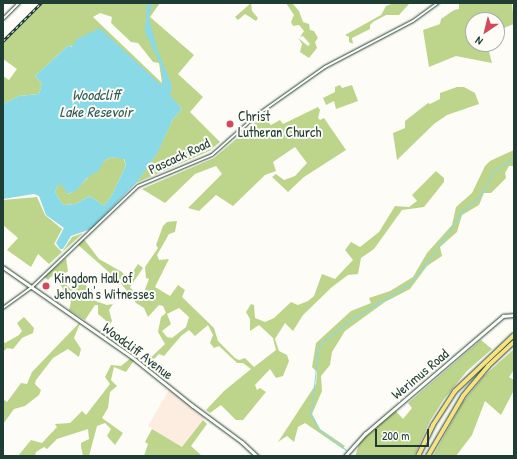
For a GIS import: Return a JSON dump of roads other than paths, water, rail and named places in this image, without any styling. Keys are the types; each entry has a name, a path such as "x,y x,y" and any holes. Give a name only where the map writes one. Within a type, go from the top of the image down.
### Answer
{"highway":[{"path":"418,456 435,420 455,391 475,370 514,335"},
{"path":"428,456 446,421 469,388 514,342"}],"main road":[{"name":"Woodcliff Avenue","path":"3,267 135,359 192,405 242,442 257,456"},
{"name":"Werimus Road","path":"345,456 354,444 503,316 514,315"}],"street":[{"path":"3,19 19,3"},
{"name":"Pascack Road","path":"3,308 32,287 138,186 212,155 250,120 325,67 414,20 438,3"}],"water":[{"name":"Woodcliff Lake Resevoir","path":"147,3 152,3 149,18 157,49 172,86 170,95 182,109 173,119 158,152 137,182 91,229 71,236 63,249 60,249 56,243 64,228 46,215 39,196 34,194 3,199 3,104 19,96 39,94 42,83 35,76 69,45 72,47 77,39 100,28 161,85 163,80 160,64 145,32","holes":["111,157 124,159 126,165 112,195 104,206 90,196 75,204 64,205 55,192 58,185 62,185 67,194 76,191 86,179 99,170 104,161"]}],"waterway":[{"path":"439,246 462,211 480,196 490,179 491,173 514,157"},
{"path":"346,450 319,429 311,414 318,349 322,342 353,318 409,284 437,249"}],"railway":[{"path":"3,41 41,3"}],"place":[{"name":"Christ Lutheran Church","path":"230,124"},
{"name":"Kingdom Hall of Jehovah's Witnesses","path":"46,286"}]}
